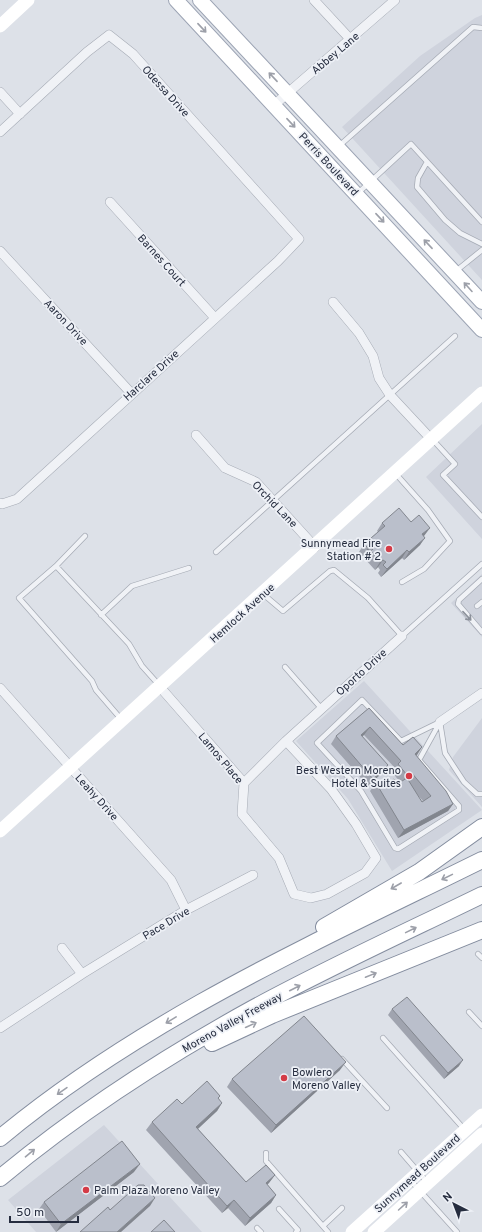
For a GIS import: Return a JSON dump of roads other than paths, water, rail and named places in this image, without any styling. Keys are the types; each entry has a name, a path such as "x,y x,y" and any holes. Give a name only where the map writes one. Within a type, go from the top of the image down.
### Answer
{"highway":[{"path":"0,1138 29,1114 127,1045 419,872 482,827"},
{"path":"204,1000 482,860"},
{"name":"Moreno Valley Freeway","path":"0,1178 48,1139 144,1072 253,1008 482,895"},
{"path":"104,1100 198,1050 272,1015 482,930"}],"main road":[{"name":"Perris Boulevard","path":"176,0 482,330"},
{"name":"Perris Boulevard","path":"200,0 482,302"}],"street":[{"path":"0,26 28,0"},
{"path":"314,0 351,40"},
{"name":"Abbey Lane","path":"274,106 287,93 351,40 395,0"},
{"name":"Odessa Drive","path":"20,114 87,52 109,35 133,54 299,239"},
{"path":"0,92 20,114 0,132"},
{"name":"Barnes Court","path":"110,202 215,318"},
{"name":"Harclare Drive","path":"0,503 2,504 17,499 131,393 278,261 299,239"},
{"name":"Aaron Drive","path":"0,251 131,393"},
{"path":"333,302 359,333 373,356 379,378 390,395 432,439"},
{"name":"Hemlock Avenue","path":"0,831 263,594 482,393"},
{"name":"Orchid Lane","path":"196,435 225,468 256,482 315,546"},
{"name":"Oporto Drive","path":"244,783 321,708 402,636"},
{"name":"Lamos Place","path":"160,687 244,783 242,814 278,858 294,894 311,898 327,894 365,873 376,858 356,824 331,789 286,741"},
{"name":"Leahy Drive","path":"0,688 171,880 186,910"},
{"path":"440,722 482,693"},
{"name":"Pace Drive","path":"0,1028 82,974 186,910 252,875"},
{"path":"62,948 82,974"},
{"name":"Sunnymead Boulevard","path":"352,1232 482,1115"},
{"name":"Sunnymead Boulevard","path":"374,1232 478,1138"}],"lane":[{"path":"338,147 473,27 482,28"},
{"path":"357,194 411,144 482,222"},
{"path":"427,162 418,178 417,186 445,220 460,233 482,244"},
{"path":"455,272 482,250"},
{"path":"216,552 455,336"},
{"path":"432,439 455,464 443,475 482,517"},
{"path":"395,473 428,510 450,541 424,569 402,582"},
{"path":"85,536 56,566 19,598 92,681 96,690 122,720"},
{"name":"Oporto Drive","path":"402,636 482,564"},
{"path":"56,566 129,644 142,666 160,687"},
{"path":"101,615 132,586 189,568"},
{"path":"263,594 283,611 313,584 330,571 334,570 368,598 402,636"},
{"path":"482,579 459,600 458,604 482,632"},
{"path":"477,606 482,602"},
{"path":"285,667 321,708"},
{"path":"362,700 401,741 440,722 419,760 459,806 459,810 398,849 395,848 361,791 317,743 317,741 362,700"},
{"path":"440,722 445,753 464,782 477,794 482,794"},
{"path":"478,954 482,958"},
{"path":"469,1012 482,1026"},
{"path":"383,1038 465,1130 478,1138"},
{"path":"336,1052 387,1108"},
{"path":"401,1152 414,1176 424,1187 456,1232"},
{"path":"266,1153 266,1161 328,1232"},
{"path":"414,1176 424,1187"},
{"path":"323,1226 342,1208"},
{"path":"279,1209 298,1230 296,1232"}],"place":[{"name":"Sunnymead Fire Station # 2","path":"389,549"},
{"name":"Best Western Moreno Hotel & Suites","path":"409,776"},
{"name":"Bowlero Moreno Valley","path":"284,1078"},
{"name":"Palm Plaza Moreno Valley","path":"86,1190"}]}
